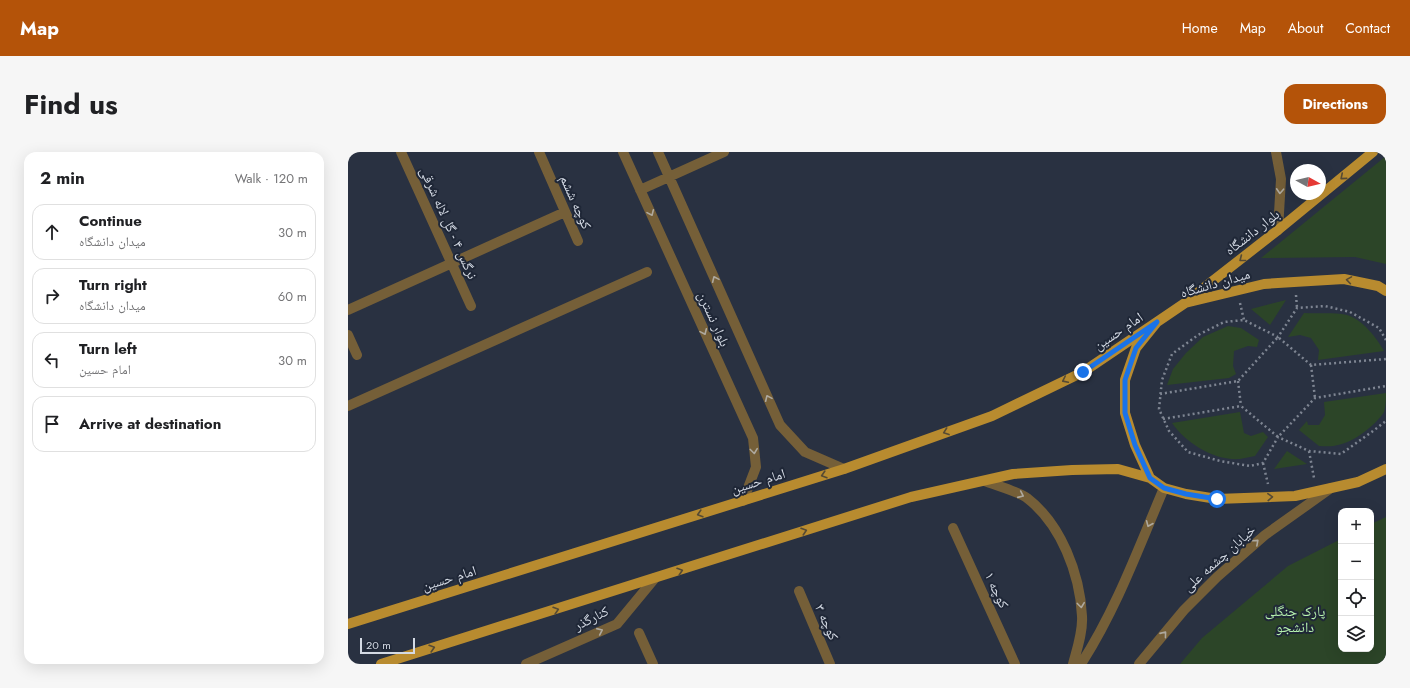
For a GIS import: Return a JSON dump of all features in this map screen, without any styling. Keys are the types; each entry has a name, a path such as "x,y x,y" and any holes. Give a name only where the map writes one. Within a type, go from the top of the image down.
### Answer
{"main road":[{"name":"بلوار دانشگاه","path":"1185,303 1278,230 1373,152"},
{"name":"میدان دانشگاه","path":"1150,478 1135,445 1125,413 1125,380 1136,348 1157,322 1185,303 1264,284 1344,279 1378,286 1386,291"},
{"name":"امام حسین","path":"348,624 844,469 992,416 1083,372 1157,322"},
{"path":"381,664 911,497 1013,474 1118,469 1150,478 1164,488 1186,494 1217,499 1295,496 1386,476"},
{"path":"1358,482 1386,469"}],"street":[{"name":"نرگس ۴ - گل لاله شرقی","path":"401,152 471,306"},
{"name":"کوچه ششم","path":"539,152 578,241"},
{"name":"بلوار نسترن","path":"624,152 752,438 756,467 743,501"},
{"name":"بلوار نسترن","path":"658,152 780,425 805,452 844,469"},
{"path":"640,190 724,152"},
{"path":"1276,152 1280,179 1278,230"},
{"path":"348,310 566,212"},
{"path":"348,406 647,272"},
{"path":"348,335 357,355"},
{"path":"985,481 1026,497 1046,517 1060,539 1071,562 1078,584 1082,617 1080,638 1073,664"},
{"path":"1081,664 1093,646 1117,597 1164,488"},
{"name":"خیابان چشمه علی","path":"1139,664 1184,610 1218,577 1265,535 1331,488"},
{"name":"کوچه ۱","path":"953,528 1016,664"},
{"name":"کنارگذر","path":"526,664 617,624 655,578"},
{"name":"کوچه ۳","path":"799,591 830,664"},
{"path":"639,633 653,664"}],"path":[{"path":"1160,394 1238,381 1278,337 1297,308 1325,306 1350,312 1379,328 1386,340"},
{"path":"1263,463 1250,466 1220,461 1188,452 1169,430 1159,409 1162,380 1172,354 1198,335 1224,322 1244,320 1278,337 1311,365 1315,398"},
{"path":"1311,365 1386,359"},
{"path":"1238,381 1241,406 1278,437 1309,451 1341,454 1374,432 1386,421"},
{"path":"1272,498 1263,463 1278,437 1315,398 1386,386"},
{"path":"1164,419 1241,406"},
{"path":"1309,451 1316,492"}],"green space":[{"path":"1386,156 1386,264 1355,257 1261,258"},
{"path":"1286,300 1270,325 1251,309"},
{"path":"1304,313 1336,314 1353,317 1368,330 1384,351 1318,360 1319,350 1311,338 1300,335 1288,337"},
{"path":"1228,326 1241,328 1259,340 1257,347 1248,346 1234,351 1233,366 1236,374 1229,378 1167,385 1173,369 1186,353 1203,337"},
{"path":"1386,393 1385,410 1376,422 1357,437 1344,443 1333,446 1319,446 1299,430 1307,421 1308,425 1319,425 1325,415 1324,402"},
{"path":"1240,412 1244,433 1251,436 1263,432 1268,437 1255,456 1230,459 1211,454 1193,444 1172,423"},
{"path":"1287,451 1307,464 1274,469"},
{"name":"پارک جنگلی دانشجو","path":"1386,517 1386,664 1180,664 1202,638 1288,566 1338,541 1338,652 1374,652 1374,523"}],"route":[{"path":"1083,372 1157,322 1136,348 1125,380 1125,413 1135,445 1150,478 1164,488 1186,494 1217,499"}]}
